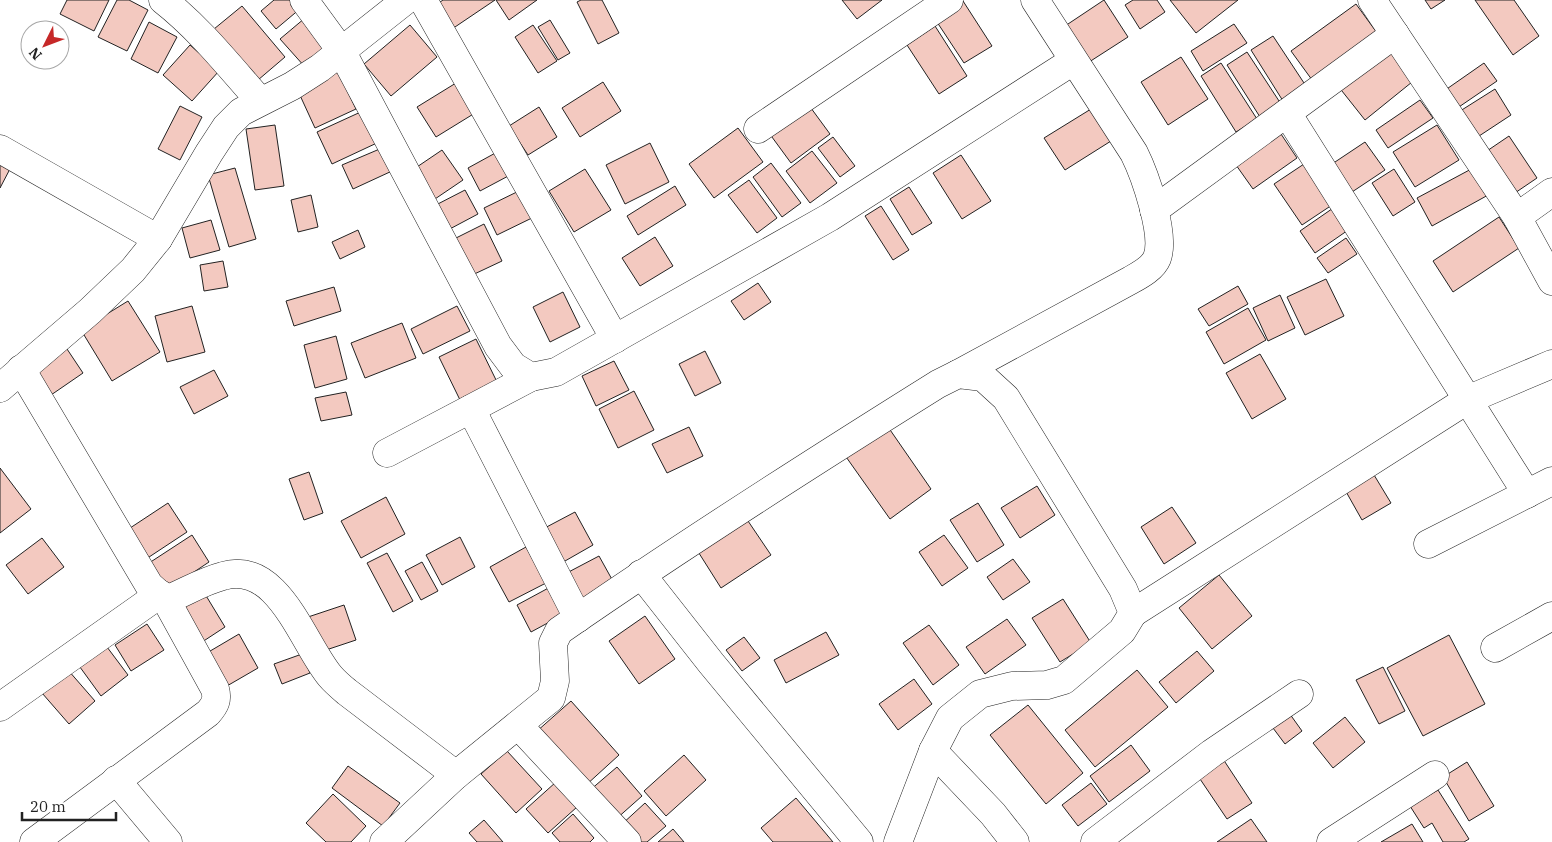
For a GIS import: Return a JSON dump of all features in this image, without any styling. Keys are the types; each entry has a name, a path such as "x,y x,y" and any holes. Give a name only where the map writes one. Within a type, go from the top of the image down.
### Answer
{"street":[{"path":"163,0 204,37 260,101"},
{"path":"304,0 342,52 498,346 514,366 531,377"},
{"path":"0,388 133,270 158,239 226,128 241,112 292,86 342,52 406,0"},
{"path":"423,0 615,339"},
{"path":"758,129 949,0"},
{"path":"394,839 456,775 551,698 555,681 553,643 559,631 641,574 768,491 922,394 1146,271 1157,258 1159,237 1150,191 1143,171 1134,153 1034,0"},
{"path":"1372,0 1517,217 1552,280"},
{"path":"1154,210 1395,34"},
{"path":"387,453 531,377 556,372 830,217 1073,61"},
{"path":"1287,113 1527,494"},
{"path":"0,149 158,239"},
{"path":"1517,217 1552,192"},
{"path":"898,842 933,750 950,718 980,694 1012,686 1047,685 1064,680 1122,631 1133,613 1467,400 1552,364"},
{"path":"21,369 149,585 163,597 215,689 217,698 214,706 208,713 34,842"},
{"path":"958,374 983,377 1006,398 1123,590 1133,613"},
{"path":"471,409 578,618"},
{"path":"1428,544 1552,481"},
{"path":"0,707 163,597 224,575 243,574 264,582 284,602 330,677 456,775"},
{"path":"641,574 711,664 859,842"},
{"path":"1495,648 1552,616"},
{"path":"1095,842 1212,752 1299,694"},
{"path":"518,725 627,842"},
{"path":"933,750 993,814 1015,842"},
{"path":"1331,842 1435,775"},
{"path":"116,780 168,842"}],"building":[{"path":"67,0 109,0 94,31 60,14"},
{"path":"117,0 129,0 148,10 127,51 98,37"},
{"path":"274,0 294,0 301,8 276,29 261,11"},
{"path":"443,0 495,0 452,29 436,5"},
{"path":"496,0 537,0 509,20"},
{"path":"581,0 602,0 619,33 598,44 577,2"},
{"path":"842,0 882,0 857,19"},
{"path":"1104,0 1128,37 1086,64 1062,28"},
{"path":"1133,0 1157,0 1165,12 1140,29 1125,5"},
{"path":"1170,0 1238,0 1196,33"},
{"path":"1425,0 1445,0 1431,9"},
{"path":"1475,0 1514,0 1539,36 1513,55"},
{"path":"963,1 992,46 964,63 935,19"},
{"path":"1356,4 1380,37 1315,84 1291,51"},
{"path":"242,6 285,57 258,80 214,29"},
{"path":"305,18 329,47 305,67 280,39"},
{"path":"550,20 570,53 558,60 538,27"},
{"path":"149,22 177,37 158,73 131,59"},
{"path":"1234,24 1247,43 1203,71 1191,51"},
{"path":"410,25 437,57 391,96 364,64"},
{"path":"533,25 557,61 538,73 515,37"},
{"path":"935,26 967,76 939,94 907,45"},
{"path":"1273,36 1306,86 1283,101 1251,50"},
{"path":"1390,43 1417,78 1365,120 1338,86"},
{"path":"190,45 219,71 192,101 163,75"},
{"path":"1247,52 1281,104 1260,117 1227,65"},
{"path":"1181,57 1208,99 1168,125 1141,82"},
{"path":"1221,63 1257,119 1236,132 1201,76"},
{"path":"1484,63 1497,81 1453,111 1441,93"},
{"path":"338,72 356,109 315,128 298,91"},
{"path":"603,82 621,111 580,137 562,108"},
{"path":"456,83 475,113 436,137 417,107"},
{"path":"1495,89 1511,115 1473,140 1457,113"},
{"path":"1420,100 1433,118 1388,148 1376,130"},
{"path":"808,104 830,134 791,163 769,133"},
{"path":"180,106 202,117 180,160 158,149"},
{"path":"539,107 557,137 528,155 509,126"},
{"path":"1091,109 1111,141 1065,170 1044,138"},
{"path":"365,110 379,142 332,164 317,132"},
{"path":"275,125 284,186 255,190 246,129"},
{"path":"1437,125 1459,160 1415,187 1393,152"},
{"path":"738,128 763,162 714,198 689,164"},
{"path":"1281,134 1297,158 1253,189 1236,165"},
{"path":"1509,136 1537,178 1509,197 1481,155"},
{"path":"833,137 855,166 840,177 818,148"},
{"path":"1365,142 1385,170 1349,194 1329,166"},
{"path":"650,143 669,182 625,204 606,165"},
{"path":"382,148 392,171 353,189 342,165"},
{"path":"442,150 463,180 432,201 411,171"},
{"path":"499,151 512,174 480,191 468,168"},
{"path":"812,151 837,183 810,203 786,171"},
{"path":"961,155 991,201 962,219 933,173"},
{"path":"0,161 11,167 0,188"},
{"path":"1307,162 1335,203 1302,225 1274,184"},
{"path":"771,163 801,203 782,217 753,177"},
{"path":"1475,167 1490,194 1432,226 1417,198"},
{"path":"235,168 256,239 229,247 208,175"},
{"path":"585,169 611,210 574,232 549,191"},
{"path":"1394,169 1415,202 1393,216 1372,183"},
{"path":"749,180 777,218 757,233 728,195"},
{"path":"675,186 686,205 638,235 627,216"},
{"path":"909,187 932,223 912,235 890,199"},
{"path":"523,189 536,216 497,235 484,208"},
{"path":"465,190 478,214 446,231 432,207"},
{"path":"311,195 318,227 298,232 291,200"},
{"path":"1339,204 1354,226 1315,253 1300,231"},
{"path":"881,206 909,250 893,260 865,216"},
{"path":"1499,217 1519,248 1453,292 1433,261"},
{"path":"211,220 220,250 190,258 182,228"},
{"path":"484,224 502,261 468,277 450,241"},
{"path":"358,230 365,247 340,259 332,242"},
{"path":"655,237 673,266 640,286 622,258"},
{"path":"1346,238 1357,254 1328,273 1317,258"},
{"path":"223,261 228,287 204,291 200,265"},
{"path":"1326,279 1344,316 1305,335 1287,297"},
{"path":"758,283 771,302 744,320 731,301"},
{"path":"1238,286 1248,304 1209,326 1198,309"},
{"path":"334,287 341,311 294,326 286,301"},
{"path":"563,292 580,327 550,342 533,307"},
{"path":"1280,295 1295,328 1268,341 1253,308"},
{"path":"128,301 160,352 112,381 81,330"},
{"path":"192,306 205,352 167,362 155,316"},
{"path":"457,306 470,331 423,354 411,329"},
{"path":"1248,308 1266,340 1224,364 1206,332"},
{"path":"402,323 416,358 365,378 351,343"},
{"path":"336,336 347,379 315,388 304,345"},
{"path":"476,339 498,384 461,402 439,357"},
{"path":"65,346 83,373 51,395 32,368"},
{"path":"705,351 721,383 695,396 679,364"},
{"path":"1260,354 1286,399 1252,419 1226,373"},
{"path":"614,361 629,390 596,406 582,376"},
{"path":"214,370 228,396 194,414 180,387"},
{"path":"634,391 654,430 618,448 599,409"},
{"path":"346,392 352,415 321,421 315,398"},
{"path":"886,424 931,489 890,519 844,454"},
{"path":"689,427 703,456 667,473 652,444"},
{"path":"1368,465 1391,503 1362,520 1340,481"},
{"path":"0,468 31,509 0,533"},
{"path":"309,472 323,513 304,520 289,479"},
{"path":"1037,486 1055,515 1020,538 1001,508"},
{"path":"386,497 405,534 361,558 341,521"},
{"path":"168,503 187,532 143,561 124,532"},
{"path":"978,503 1004,545 977,562 950,520"},
{"path":"1172,507 1196,543 1164,564 1141,527"},
{"path":"575,512 593,545 558,565 539,531"},
{"path":"746,518 771,555 721,588 697,550"},
{"path":"192,535 209,562 164,592 146,565"},
{"path":"944,535 968,568 942,586 919,552"},
{"path":"460,537 475,567 442,585 426,555"},
{"path":"42,538 64,567 28,594 6,565"},
{"path":"526,547 546,583 509,602 490,567"},
{"path":"387,553 413,601 393,612 367,563"},
{"path":"599,556 614,583 576,603 561,576"},
{"path":"1013,559 1030,582 1003,600 987,577"},
{"path":"422,562 438,591 421,600 405,571"},
{"path":"1219,575 1252,616 1212,649 1179,608"},
{"path":"554,585 568,612 531,632 517,605"},
{"path":"205,594 225,627 196,646 175,613"},
{"path":"1063,599 1091,643 1060,662 1032,618"},
{"path":"344,605 356,640 320,652 308,617"},
{"path":"645,616 675,659 639,684 609,641"},
{"path":"1007,619 1026,645 985,674 966,647"},
{"path":"147,624 164,650 131,671 115,645"},
{"path":"929,625 959,665 933,685 903,643"},
{"path":"826,632 839,655 786,683 774,660"},
{"path":"239,634 258,668 220,690 200,657"},
{"path":"1449,635 1485,704 1423,736 1387,668"},
{"path":"744,637 760,658 742,671 726,650"},
{"path":"104,643 128,675 101,696 77,663"},
{"path":"1197,651 1214,671 1176,703 1159,682"},
{"path":"302,654 310,673 282,684 274,664"},
{"path":"1383,667 1405,711 1379,724 1356,680"},
{"path":"68,670 95,701 69,724 42,693"},
{"path":"1137,670 1168,707 1095,767 1065,730"},
{"path":"914,679 932,704 898,730 879,704"},
{"path":"571,701 619,755 585,786 536,732"},
{"path":"1028,705 1083,773 1046,804 990,735"},
{"path":"1287,710 1302,731 1285,744 1270,724"},
{"path":"1345,717 1365,742 1333,768 1313,743"},
{"path":"1131,745 1150,771 1109,802 1090,776"},
{"path":"507,751 542,789 516,813 481,774"},
{"path":"684,755 706,780 666,816 644,791"},
{"path":"1223,759 1252,803 1227,819 1198,776"},
{"path":"1467,762 1494,806 1469,821 1443,777"},
{"path":"348,766 400,803 383,826 332,788"},
{"path":"617,767 642,796 615,820 589,791"},
{"path":"556,782 577,807 548,833 526,809"},
{"path":"1091,783 1107,804 1078,826 1062,805"},
{"path":"1438,790 1469,839 1464,842 1443,842 1432,823 1424,828 1410,806"},
{"path":"333,794 366,826 351,842 326,842 306,823"},
{"path":"796,798 833,842 773,842 761,828"},
{"path":"645,803 666,826 647,842 636,842 621,825"},
{"path":"573,814 594,838 590,842 560,842 552,833"},
{"path":"1251,819 1267,842 1217,842"},
{"path":"484,820 503,842 477,842 469,833"},
{"path":"1412,824 1423,842 1381,842"},
{"path":"673,829 684,842 658,842"}]}
